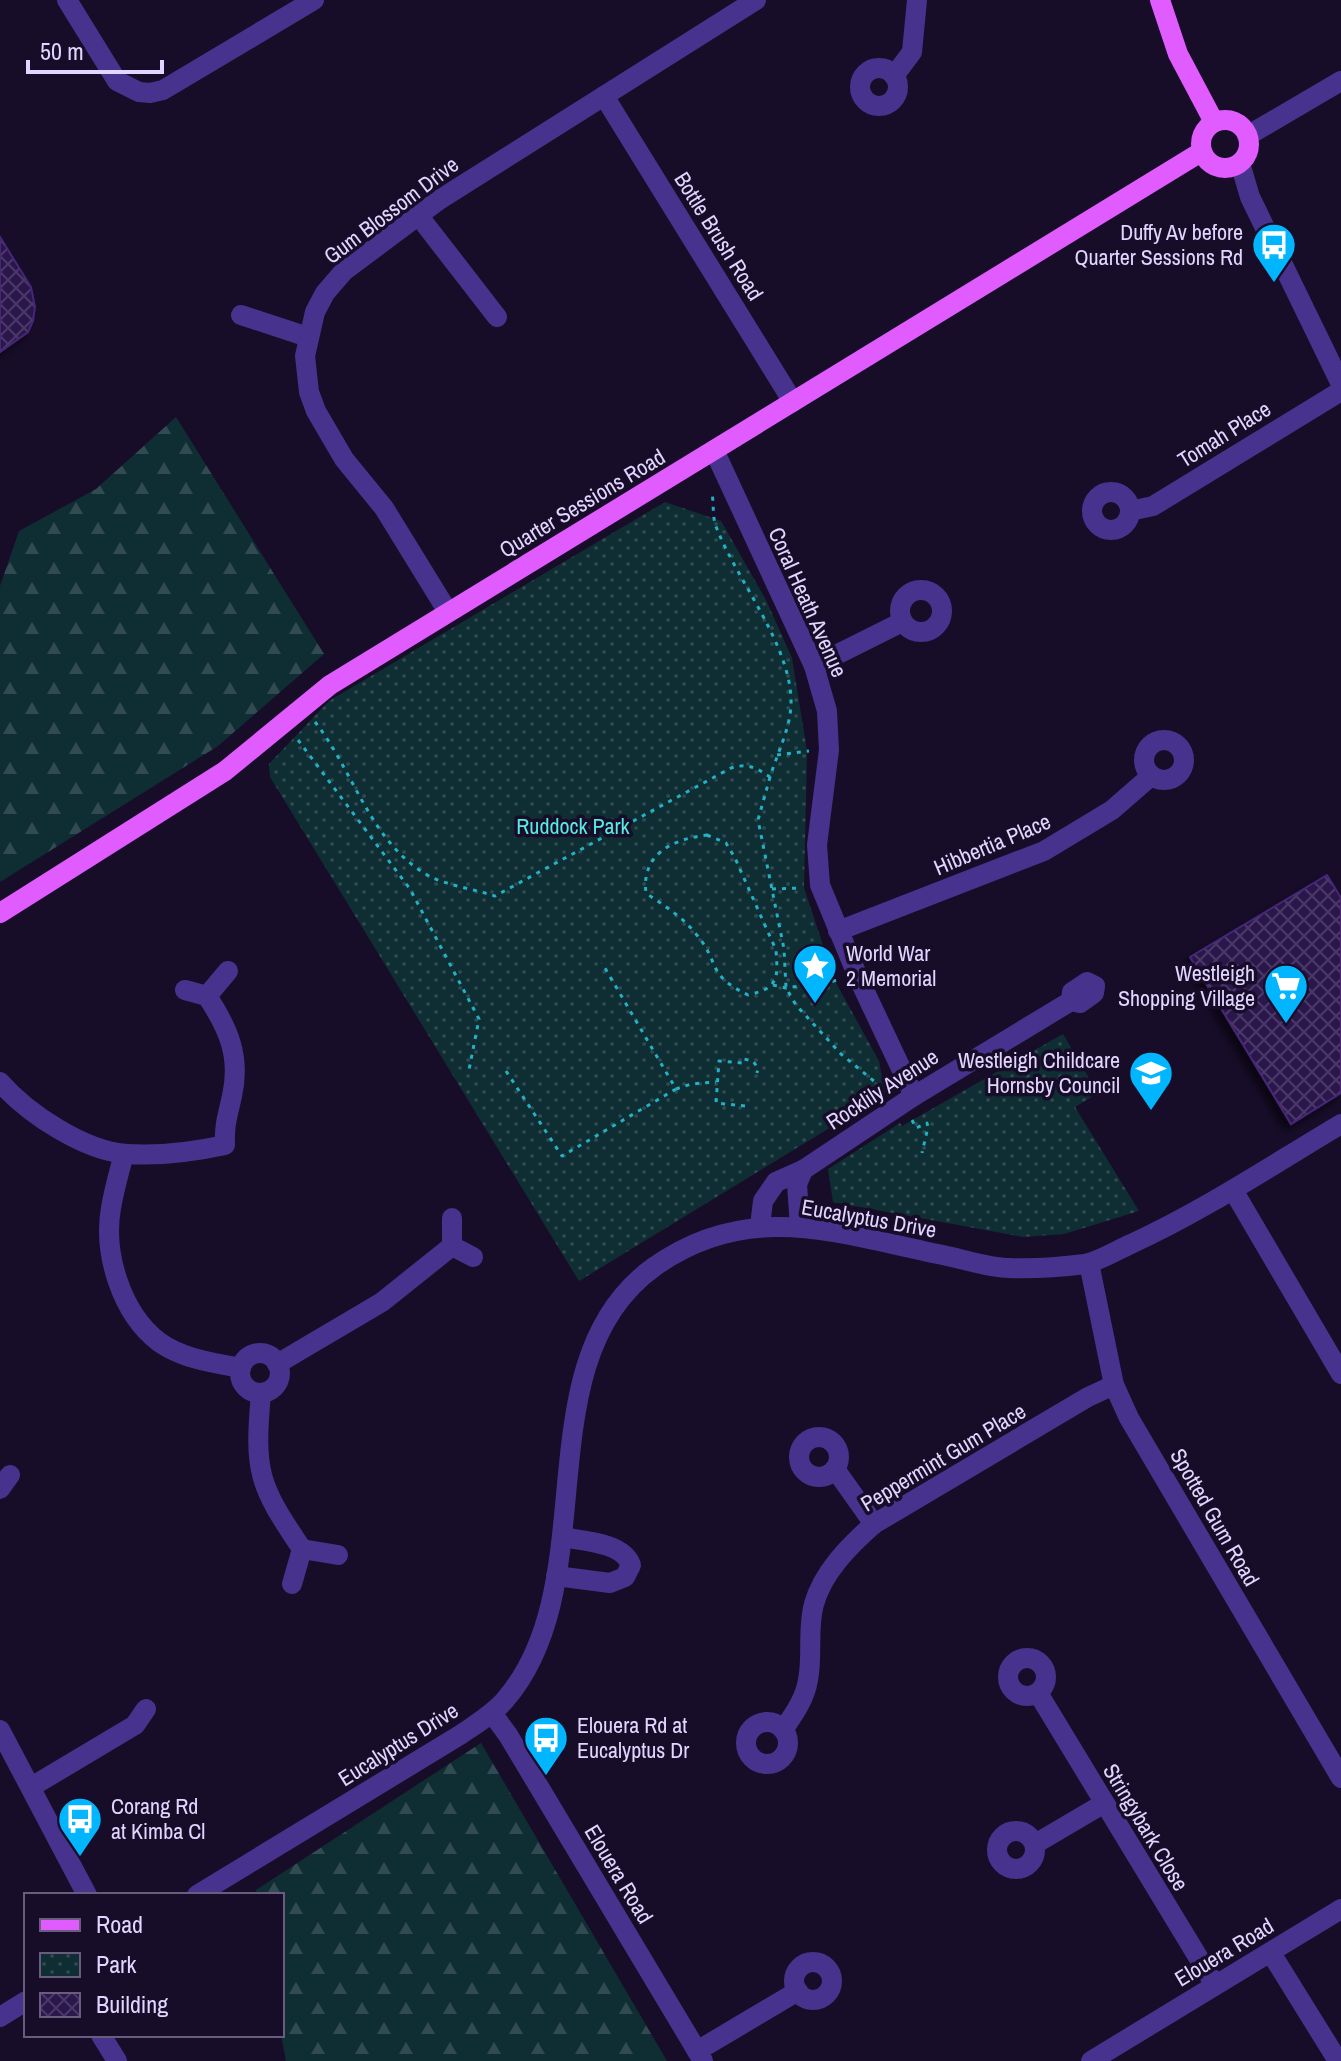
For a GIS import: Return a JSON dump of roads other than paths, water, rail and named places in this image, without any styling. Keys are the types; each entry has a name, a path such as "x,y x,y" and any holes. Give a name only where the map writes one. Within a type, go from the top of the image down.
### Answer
{"main road":[{"path":"1160,0 1178,54 1214,122"},
{"path":"1230,120 1247,136 1248,151 1234,167 1218,168 1201,152 1201,138 1214,122 1230,120"},
{"name":"Quarter Sessions Road","path":"0,913 200,788 261,743 330,685 1201,152"}],"street":[{"path":"67,0 117,81 128,88 150,93 163,90 314,0"},
{"name":"Gum Blossom Drive","path":"448,612 384,508 344,459 316,411 306,373 308,337 315,312 325,293 344,271 418,215 756,0"},
{"path":"894,76 912,52 917,0"},
{"path":"1247,136 1341,81"},
{"name":"Bottle Brush Road","path":"604,96 793,402"},
{"path":"1240,163 1250,197 1341,384"},
{"path":"418,215 497,317"},
{"path":"241,315 308,337"},
{"name":"Tomah Place","path":"1130,511 1153,506 1341,391"},
{"name":"Coral Heath Avenue","path":"714,450 814,666 827,711 829,750 817,845 820,885 908,1100"},
{"path":"814,666 902,622"},
{"name":"Hibbertia Place","path":"838,931 1044,851 1112,810 1151,776"},
{"path":"207,996 228,971"},
{"path":"0,1082 42,1121 81,1140 124,1154 190,1152 225,1145 224,1124 232,1098 236,1056 232,1041 207,996 185,990"},
{"name":"Rocklily Avenue","path":"760,1226 766,1192 776,1182 803,1170 908,1100 1071,1001"},
{"name":"Eucalyptus Drive","path":"200,1893 492,1713 519,1683 541,1643 556,1576 583,1375 606,1320 652,1268 710,1236 760,1226 800,1227 1007,1269 1089,1263 1161,1230 1341,1124"},
{"path":"124,1154 110,1210 112,1253 120,1288 137,1318 158,1341 181,1354 205,1362 241,1368"},
{"path":"800,1227 797,1184 803,1170"},
{"path":"1233,1190 1341,1374"},
{"path":"277,1364 403,1288 452,1246 452,1218"},
{"path":"452,1246 473,1257"},
{"name":"Spotted Gum Road","path":"1089,1263 1114,1385 1129,1418 1341,1778"},
{"path":"257,1354 269,1355 280,1370 273,1388 261,1393 253,1392 242,1383 241,1368 247,1359 257,1354"},
{"name":"Peppermint Gum Place","path":"783,1730 804,1697 808,1681 811,1617 822,1583 840,1557 874,1524 1088,1397 1114,1385"},
{"path":"261,1393 257,1446 261,1477 275,1509 302,1549 338,1555"},
{"path":"835,1469 874,1524"},
{"path":"556,1576 610,1583 625,1577 631,1565 628,1558 614,1548 562,1537"},
{"path":"292,1584 302,1549"},
{"name":"Stringybark Close","path":"1038,1693 1215,1985"},
{"path":"31,1787 135,1725 146,1709"},
{"name":"Elouera Road","path":"492,1713 700,2056"},
{"path":"0,1730 86,1893"},
{"path":"1035,1844 1103,1804"},
{"name":"Elouera Road","path":"1103,2058 1215,1985 1341,1909"},
{"path":"1271,1953 1338,2061"},
{"path":"700,2056 798,1991"},
{"path":"0,2017 24,2002"},
{"path":"102,2037 117,2061"}],"place":[{"name":"Duffy Av before Quarter Sessions Rd","path":"1274,284"},
{"name":"World War 2 Memorial","path":"815,1005"},
{"name":"Westleigh Shopping Village","path":"1286,1025"},
{"name":"Westleigh Childcare Hornsby Council","path":"1151,1112"},
{"name":"Elouera Rd at Eucalyptus Dr","path":"546,1777"},
{"name":"Corang Rd at Kimba Cl","path":"80,1858"}],"park label":[{"name":"Ruddock Park","path":"573,826"}]}
